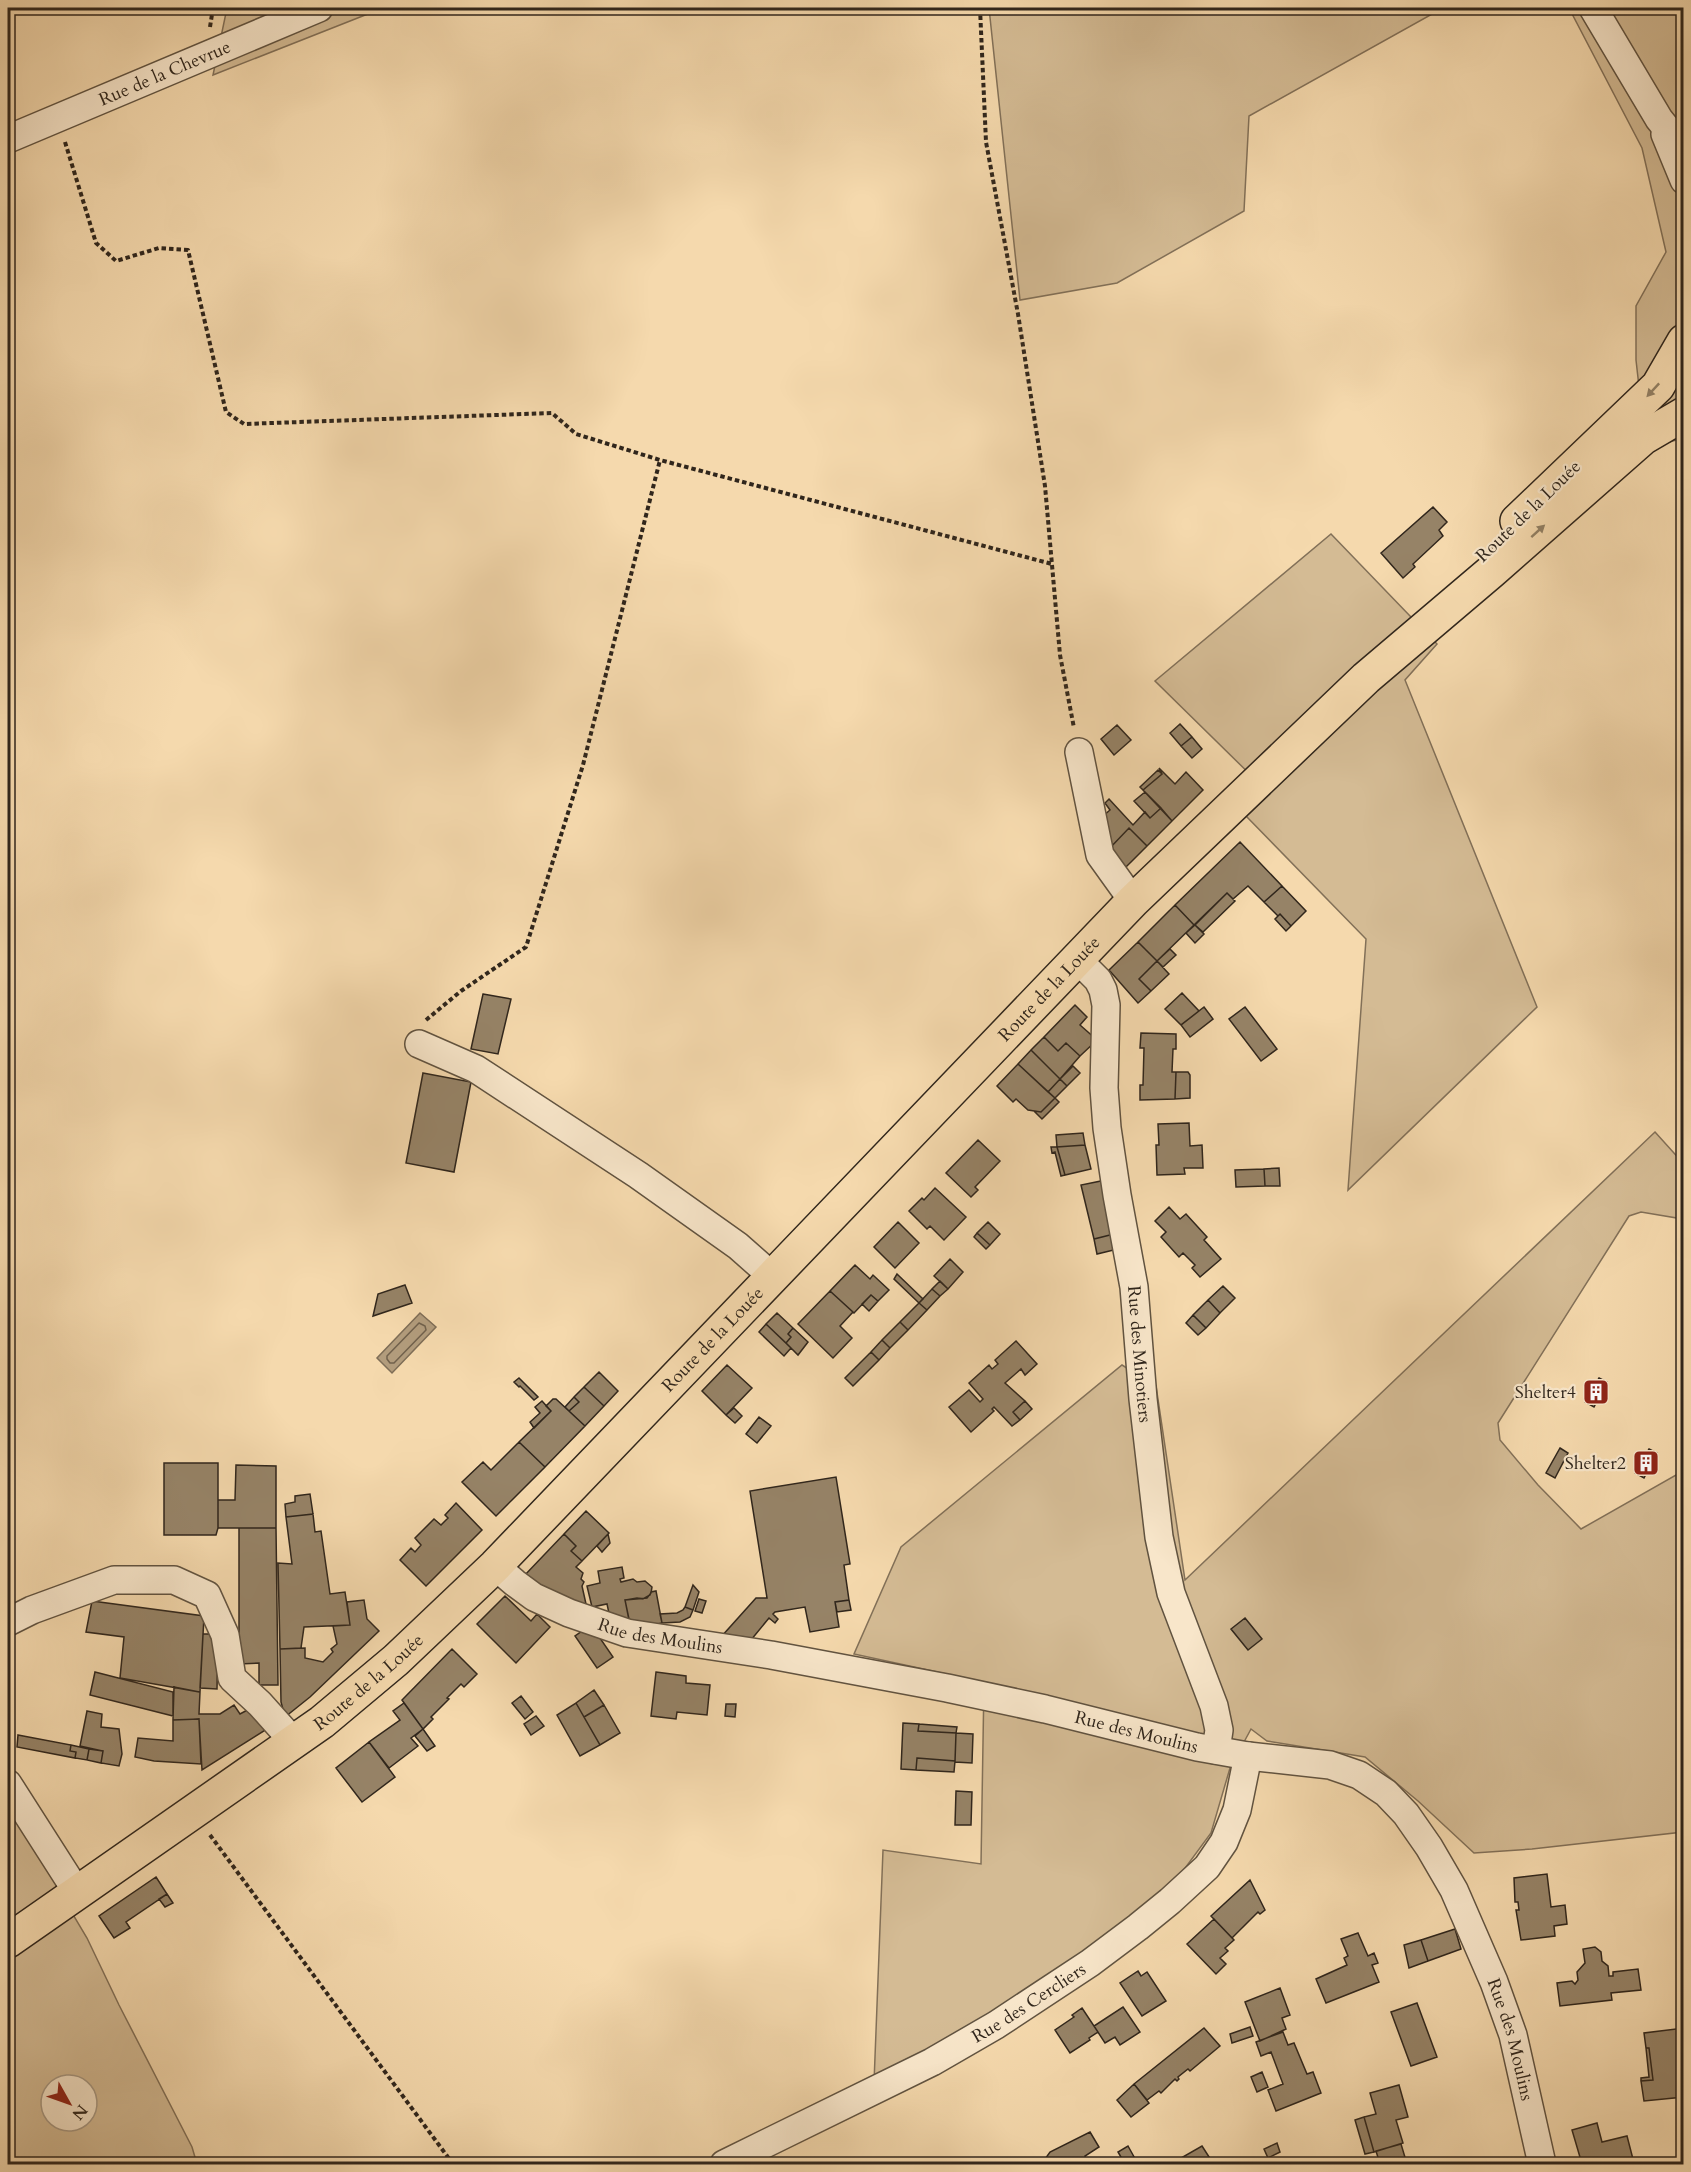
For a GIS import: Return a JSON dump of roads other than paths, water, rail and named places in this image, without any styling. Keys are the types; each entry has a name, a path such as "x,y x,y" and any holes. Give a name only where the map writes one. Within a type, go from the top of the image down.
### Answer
{"main road":[{"name":"Route de la Louée","path":"8,1941 322,1722 396,1660 495,1566 1133,901 1366,678 1484,552 1658,386 1683,341"},
{"name":"Route de la Louée","path":"1366,678 1643,438 1683,414"}],"street":[{"name":"Rue de la Chevrue","path":"8,139 320,8"},
{"path":"1593,8 1659,119 1683,150"},
{"path":"1659,119 1683,180"},
{"path":"1079,752 1100,855 1133,901"},
{"name":"Rue des Minotiers","path":"1077,959 1098,980 1106,1005 1104,1088 1107,1128 1134,1287 1144,1411 1159,1537 1171,1593 1214,1706 1219,1730 1216,1750"},
{"path":"419,1044 476,1069 638,1175 738,1246 772,1276"},
{"name":"Rue des Moulins","path":"495,1566 534,1597 569,1613 627,1633 771,1655 947,1688 1216,1750 1330,1765 1359,1775 1386,1793 1406,1814 1430,1847 1454,1890 1494,1982 1513,2035 1542,2164"},
{"path":"8,1622 32,1610 114,1580 174,1580 207,1595 225,1635 232,1678 260,1704 294,1742"},
{"name":"Rue des Cercliers","path":"724,2164 932,2062 996,2025 1090,1963 1138,1927 1207,1867 1224,1842 1237,1810 1248,1756"},
{"path":"8,1784 77,1892"}],"water":[{"path":"420,1313 436,1327 392,1373 377,1358"}],"place":[{"name":"Shelter4","path":"1596,1392"},
{"name":"Shelter2","path":"1646,1463"}]}
